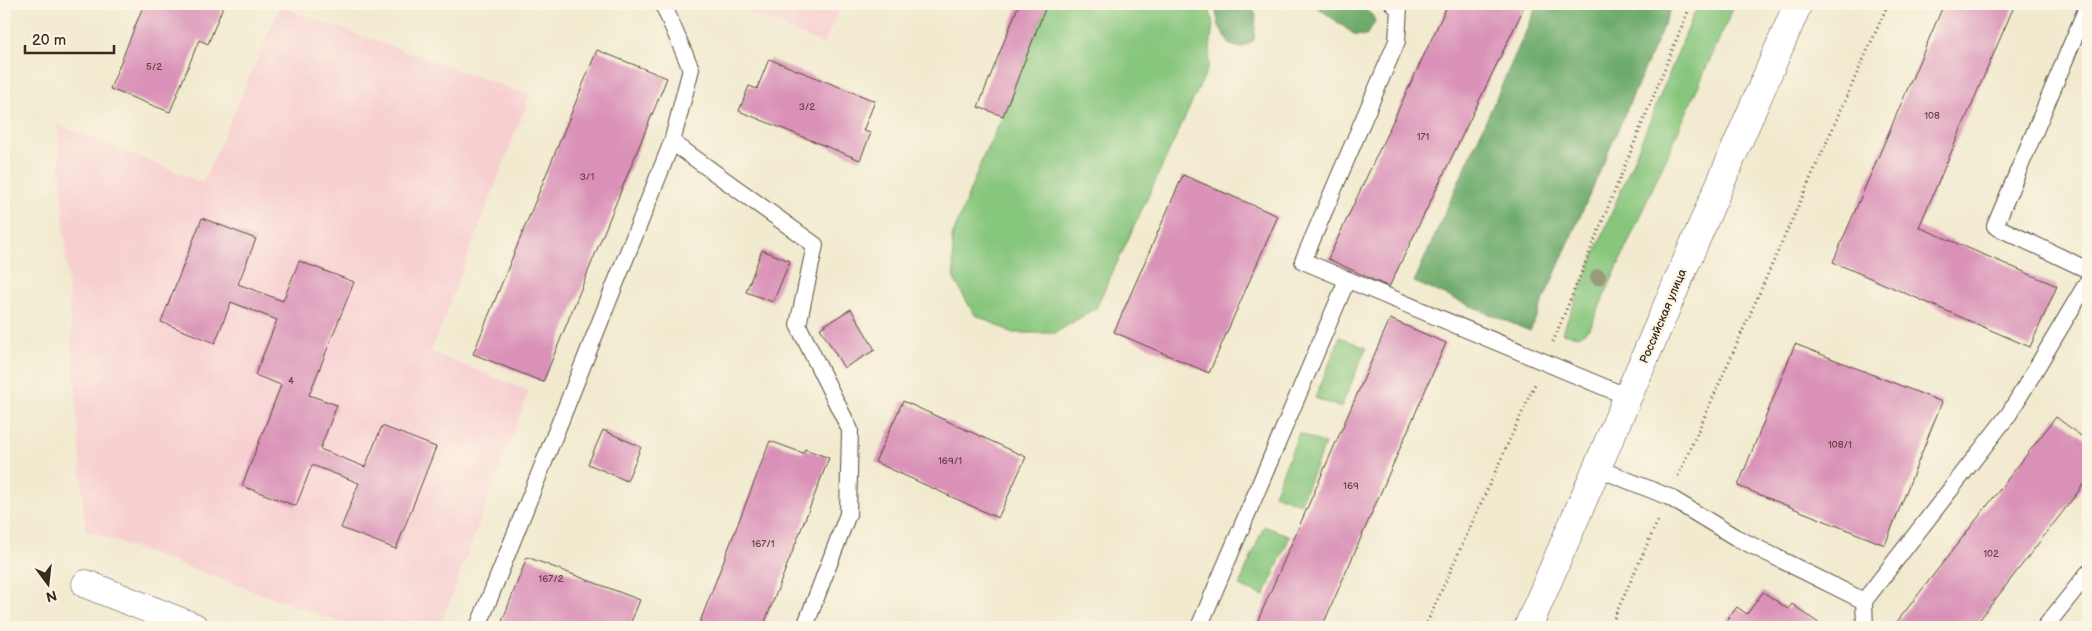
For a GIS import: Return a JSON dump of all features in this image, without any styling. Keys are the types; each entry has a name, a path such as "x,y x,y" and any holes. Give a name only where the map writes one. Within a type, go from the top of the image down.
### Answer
{"main road":[{"name":"Российская улица","path":"1528,627 1798,4"},
{"path":"86,584 194,627"}],"lane":[{"path":"478,627 672,142 691,68 663,4"},
{"path":"1393,4 1399,8 1397,41 1303,261 1628,397"},
{"path":"2087,10 1995,226 2088,270"},
{"path":"672,142 815,245 798,325 850,430 848,514 808,626"},
{"path":"1199,627 1347,280"},
{"path":"1865,627 1864,601 2009,414 2088,280"},
{"path":"1597,468 1669,497 1735,537 1864,601"},
{"path":"2045,627 2088,573"}],"path":[{"path":"1425,627 1545,362 1691,4"},
{"path":"1610,627 1888,4"}],"shaded area":[{"path":"729,4 841,4 824,44"},
{"path":"280,7 530,95 431,352 529,391 440,627 353,627 85,530 57,124 203,183"}],"green space":[{"path":"1047,4 1208,4 1213,23 1208,68 1096,308 1055,333 1013,333 974,314 954,279 952,237 983,157 1003,116"},
{"path":"1214,4 1252,4 1256,16 1254,40 1241,48 1230,45 1219,26"},
{"path":"1313,4 1359,4 1373,16 1375,22 1366,36 1355,35"},
{"path":"1538,4 1673,4 1530,331 1414,282"},
{"path":"1698,4 1735,4 1590,328 1579,336 1562,333"},
{"path":"1340,337 1366,348 1341,408 1315,398"},
{"path":"1299,433 1325,444 1300,504 1274,494"},
{"path":"1264,526 1290,536 1264,596 1239,586"}],"building":[{"path":"144,4 224,4 208,44 199,40 170,112 110,89"},
{"path":"1019,4 1047,4 1003,116 978,107"},
{"path":"1448,4 1525,4 1389,287 1328,259"},
{"path":"1944,4 2015,4 1919,227 2057,286 2030,347 1833,262"},
{"path":"597,50 667,78 543,382 473,354"},
{"path":"769,59 875,101 863,131 871,133 860,160 739,111 749,86 757,89"},
{"path":"1183,175 1278,216 1209,373 1114,332"},
{"path":"202,218 256,239 238,284 283,301 299,261 354,282 309,395 337,405 320,449 365,467 382,426 436,447 396,549 341,528 359,483 312,465 296,506 242,486 281,385 255,375 277,320 231,302 215,343 161,322"},
{"path":"762,250 790,261 773,302 746,292"},
{"path":"851,309 875,350 844,368 820,328"},
{"path":"1390,319 1446,343 1322,627 1255,627"},
{"path":"1795,344 1942,402 1885,545 1738,486"},
{"path":"903,401 1026,457 998,518 875,462"},
{"path":"2056,417 2088,441 2088,479 1974,627 1893,627"},
{"path":"603,430 641,447 627,481 588,464"},
{"path":"770,441 803,453 805,449 829,458 763,627 698,627"},
{"path":"527,557 640,600 629,627 500,627"},
{"path":"1763,592 1788,609 1792,604 1824,627 1732,627 1725,622 1737,607 1747,614"}]}
